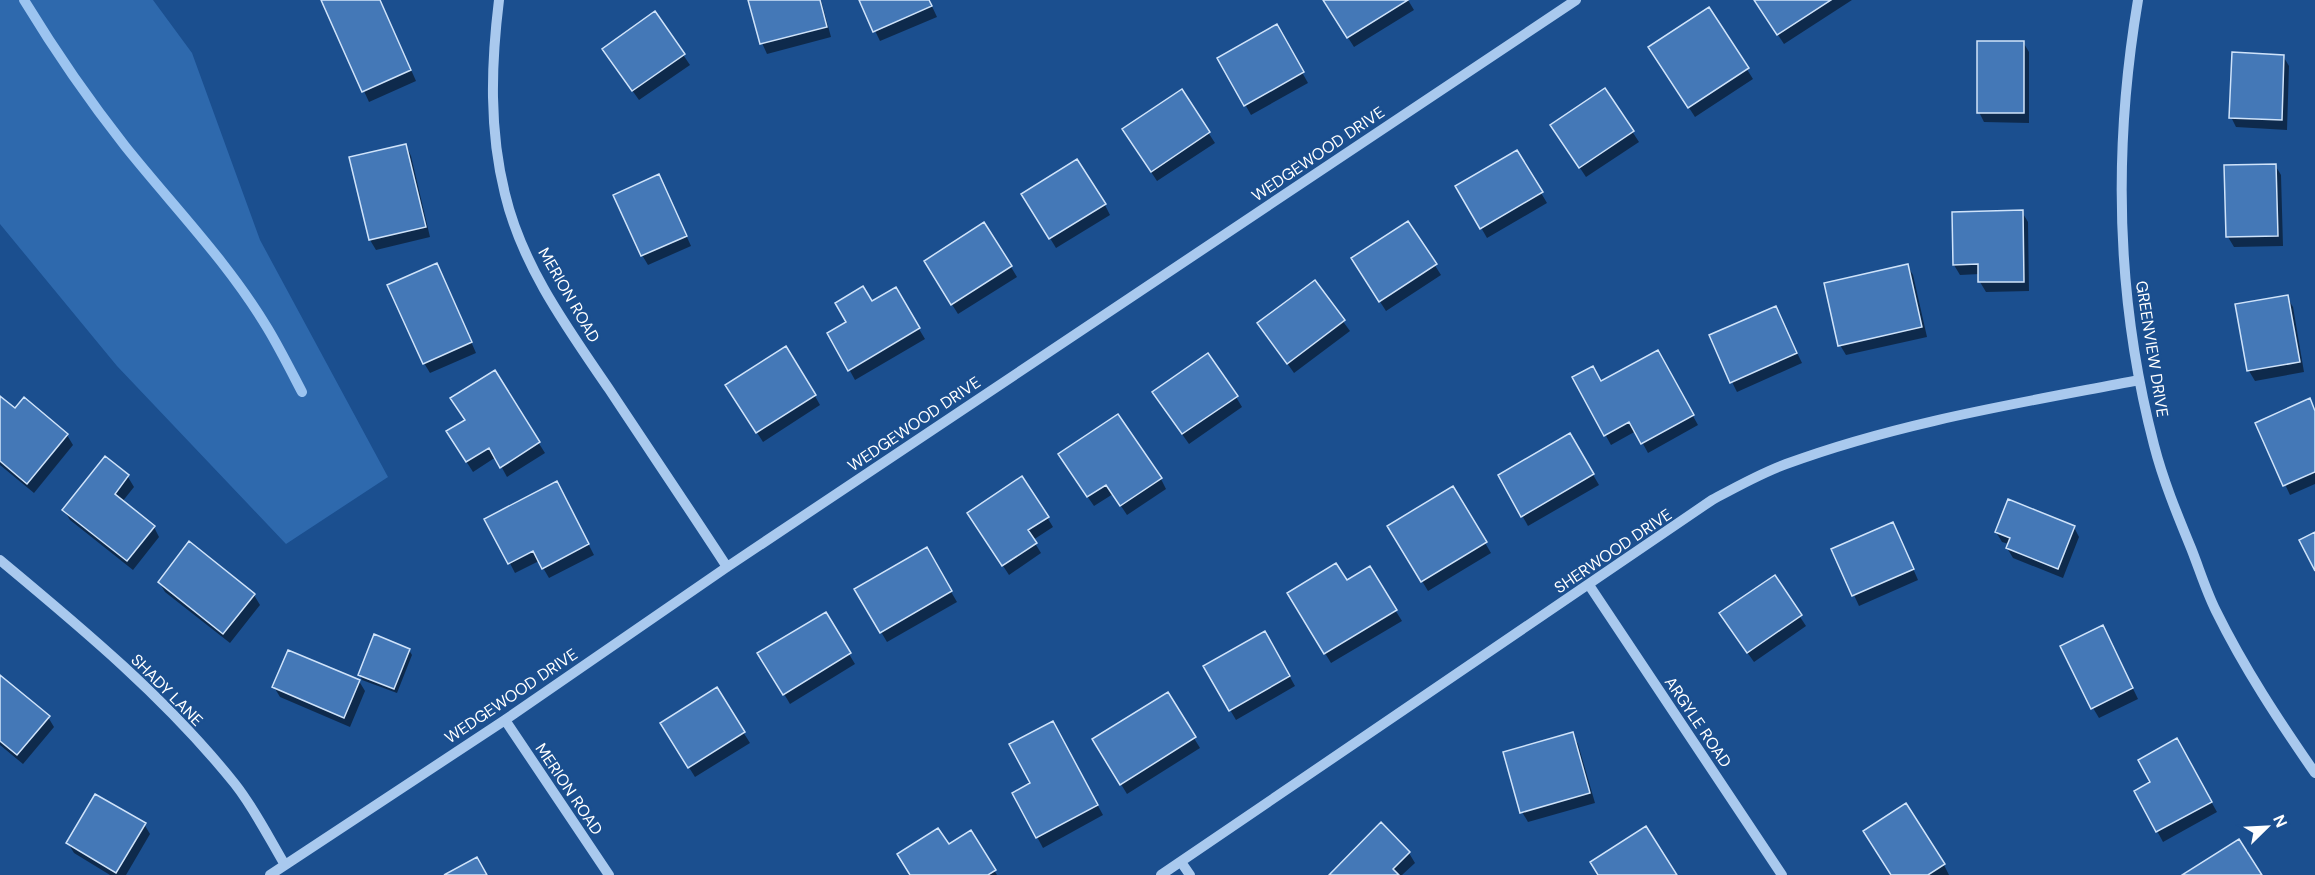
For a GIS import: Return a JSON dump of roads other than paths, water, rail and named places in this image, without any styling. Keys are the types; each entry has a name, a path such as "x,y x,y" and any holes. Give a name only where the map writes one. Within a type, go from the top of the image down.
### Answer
{"street":[{"name":"MERION ROAD","path":"499,0 492,60 494,123 505,194 518,233 555,309 727,567"},
{"name":"WEDGEWOOD DRIVE","path":"270,875 505,720 727,567 1576,0"},
{"name":"GREENVIEW DRIVE","path":"2138,0 2130,47 2120,182 2122,254 2139,380 2155,447 2181,524 2216,609 2263,695 2315,773"},
{"name":"SHERWOOD DRIVE","path":"1161,875 1712,500 1784,464 1897,429 2014,403 2139,380"},
{"name":"SHADY LANE","path":"0,560 85,631 192,734 236,785 285,865"},
{"name":"ARGYLE ROAD","path":"1589,585 1782,875"},
{"name":"MERION ROAD","path":"505,720 609,875"},
{"path":"1181,862 1190,875"}],"waterway":[{"path":"24,0 72,74 111,128 236,281 268,329 302,392"}]}
